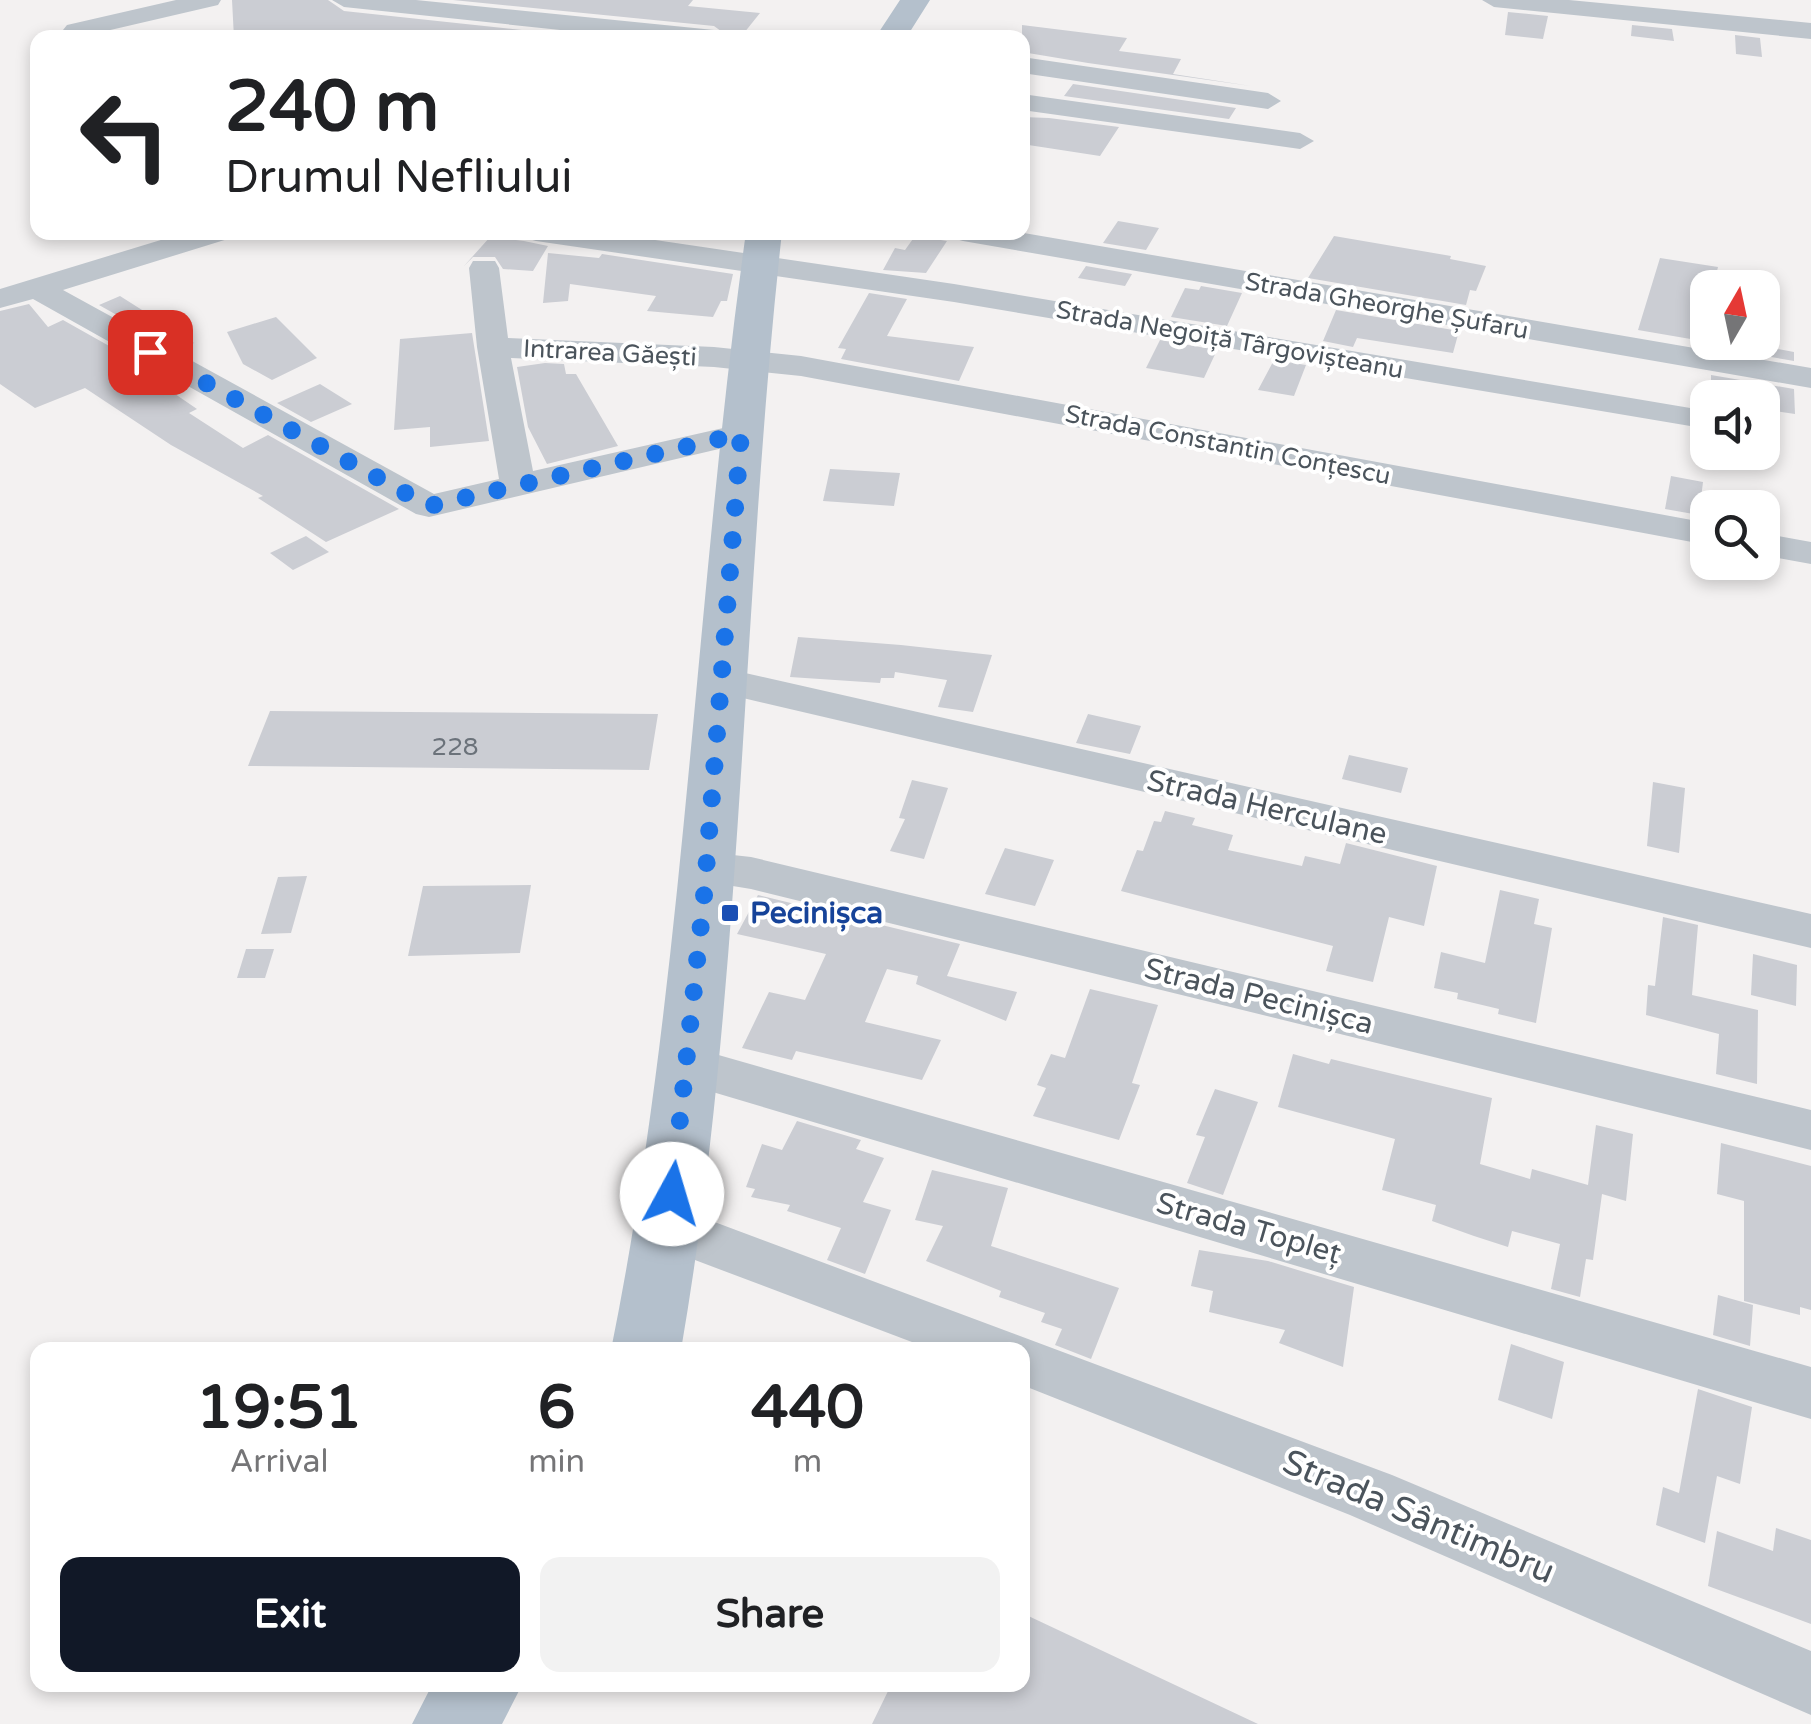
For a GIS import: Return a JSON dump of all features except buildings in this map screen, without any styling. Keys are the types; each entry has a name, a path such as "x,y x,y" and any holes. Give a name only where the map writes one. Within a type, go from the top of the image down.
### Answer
{"main road":[{"path":"895,30 915,0"},
{"path":"647,1342 669,1227 687,1065 723,681 741,434 761,248"},
{"path":"452,1724 477,1692"}],"street":[{"path":"1494,0 1730,12 1811,32"},
{"path":"76,30 208,6"},
{"path":"341,6 621,30"},
{"path":"1030,66 1268,101"},
{"path":"1030,103 1300,141"},
{"path":"0,299 194,240"},
{"name":"Strada Negoiță Târgovișteanu","path":"648,240 761,248 1091,315 1690,418"},
{"name":"Strada Gheorghe Șufaru","path":"1009,240 1811,378"},
{"path":"484,268 494,347"},
{"path":"36,288 423,504 435,506 741,434"},
{"name":"Intrarea Găești","path":"518,486 494,347 748,360"},
{"name":"Strada Constantin Conțescu","path":"748,360 923,386 1690,531"},
{"path":"1780,548 1811,554"},
{"name":"Strada Herculane","path":"723,681 1811,931"},
{"name":"Strada Pecinișca","path":"706,868 751,873 1811,1130"},
{"name":"Strada Topleț","path":"687,1065 1811,1393"},
{"path":"669,1227 978,1342"},
{"name":"Strada Sântimbru","path":"1030,1362 1371,1494 1811,1683"}],"place":[{"name":"Pecinișca","path":"730,913"}],"route":[{"path":"150,352 429,506 741,434 704,896 672,1194"}]}
